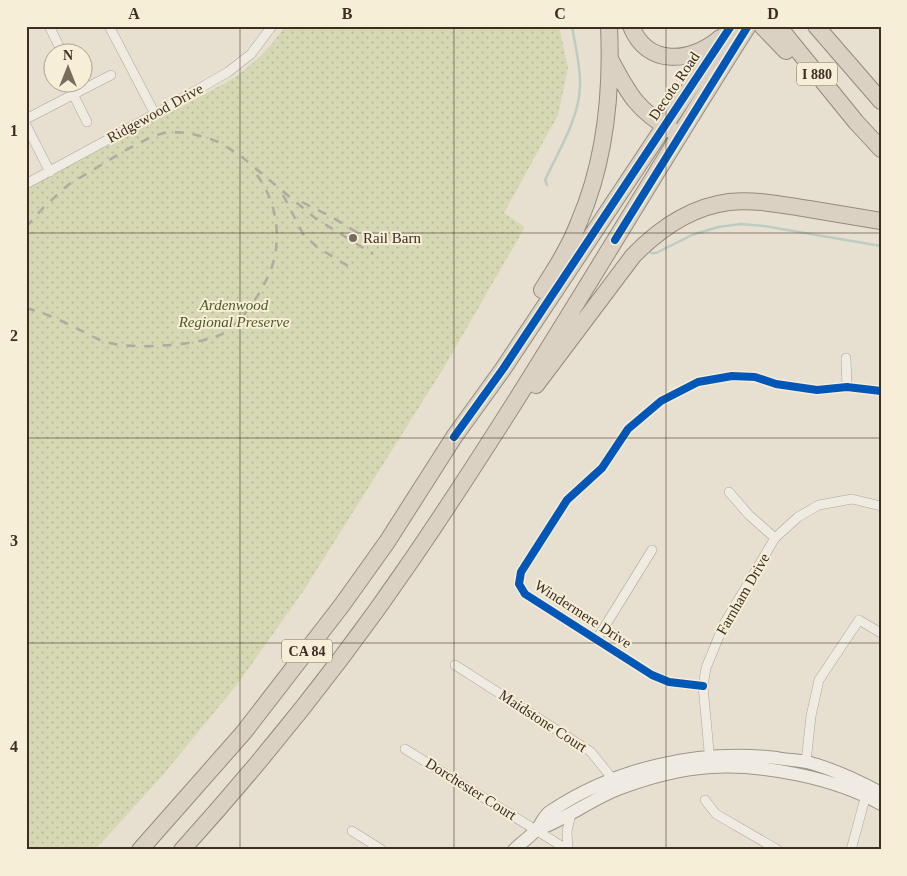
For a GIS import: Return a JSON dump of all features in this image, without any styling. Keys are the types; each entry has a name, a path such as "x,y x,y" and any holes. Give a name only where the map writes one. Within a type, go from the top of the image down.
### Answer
{"highway":[{"path":"454,437 471,402 554,271 579,223 600,153 604,128 610,59 609,26"},
{"path":"631,26 634,35 644,46 658,54 674,58 689,56 703,50 730,28"},
{"name":"Decoto Road","path":"468,475 748,26"},
{"path":"762,26 856,122"},
{"name":"I 880","path":"778,26 856,122 881,149"},
{"name":"I 880","path":"816,26 881,101"},
{"name":"Decoto Road","path":"660,131 730,28"},
{"path":"610,59 634,100 660,131 676,140"},
{"name":"CA 84","path":"140,850 232,746 342,605 387,542 454,437 503,369 660,131"},
{"path":"468,475 627,264 648,241 664,228 683,217 728,202 778,204 881,221"},
{"name":"CA 84","path":"182,850 217,811 316,691 413,559 468,475"}],"street":[{"path":"48,26 57,42"},
{"path":"109,26 155,114"},
{"name":"Ridgewood Drive","path":"26,184 228,72 251,54 272,26"},
{"path":"26,119 111,75"},
{"path":"73,92 87,122"},
{"path":"26,125 50,172"},
{"path":"846,358 847,387"},
{"name":"Windermere Drive","path":"703,686 669,682 652,675 525,594 519,584 521,572 567,500 602,468 628,429 661,401 698,382 732,376 755,377 776,384 817,390 847,387 881,391"},
{"path":"729,492 749,515 776,538"},
{"name":"Farnham Drive","path":"710,762 703,686 706,668 724,624 776,538 798,517 819,505 852,499 881,506"},
{"path":"597,639 652,550"},
{"path":"806,762 811,716 819,680 860,620 881,633"},
{"name":"Maidstone Court","path":"456,665 592,752 616,784"},
{"name":"Dorchester Court","path":"405,749 568,850"},
{"path":"536,830 555,823 596,799 630,772 659,765 767,757 806,762 853,778 881,804"},
{"path":"710,762 778,770 881,793"},
{"path":"514,850 536,830 548,812 595,786 616,784"},
{"path":"851,850 867,791"},
{"path":"705,800 716,814 778,850"},
{"path":"568,850 567,830 571,814"},
{"path":"352,830 382,850"}],"green space":[{"name":"Ardenwood Regional Preserve","path":"285,26 559,26 568,68 558,115 504,213 525,227 443,369 304,590 239,682 162,776 95,850 26,850 26,189 233,79 261,55"}],"waterway":[{"path":"547,185 545,180 568,133 577,108 580,83 572,26"},
{"path":"651,253 656,253 692,235 718,227 741,224 764,226 881,246"}],"railway":[{"path":"26,227 68,185 124,151 153,136 168,132 188,133 221,143 242,157 315,218 373,254"},
{"path":"26,308 55,318 100,340 131,346 182,344 222,334 237,323 257,297 274,260 277,234 276,222 269,197 257,175"},
{"path":"283,195 303,234 317,247 348,266"},
{"path":"302,202 330,216 378,245"}],"cycle path":[{"path":"454,437 503,369 731,26"},
{"path":"615,240 748,26"},
{"path":"703,686 669,682 652,675 525,594 519,584 521,572 567,500 602,468 628,429 661,401 698,382 732,376 755,377 776,384 817,390 847,387 881,391"}],"place":[{"name":"Rail Barn","path":"353,238"}]}
